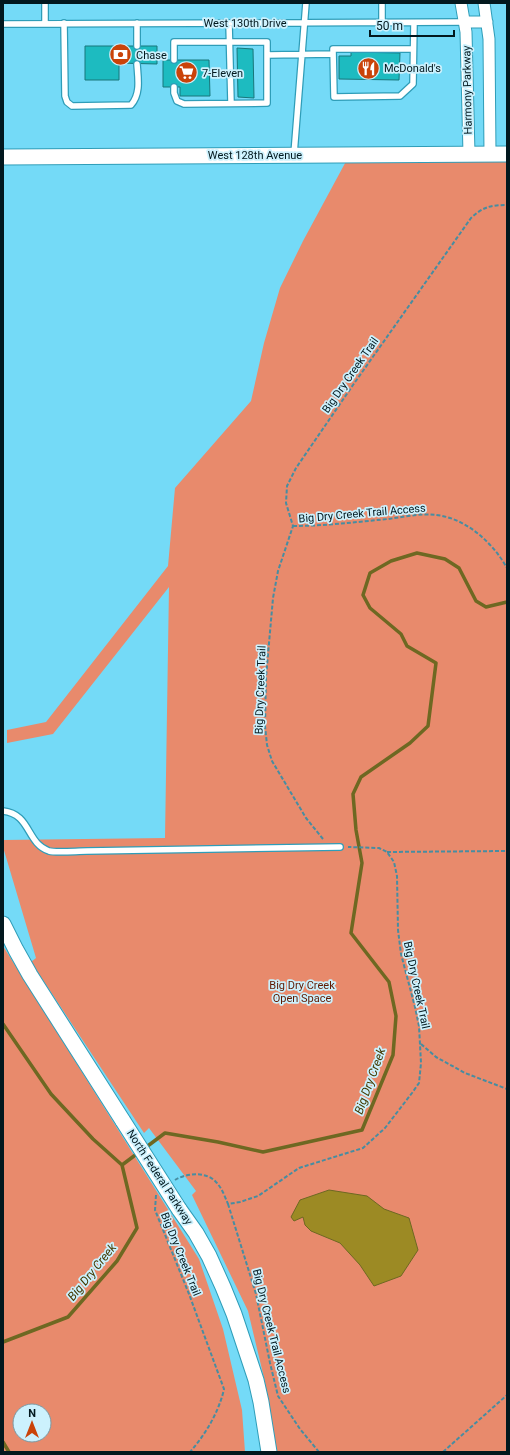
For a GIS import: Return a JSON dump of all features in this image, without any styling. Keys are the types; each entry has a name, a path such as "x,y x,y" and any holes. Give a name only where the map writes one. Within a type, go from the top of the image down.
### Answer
{"main road":[{"name":"West 128th Avenue","path":"3,157 507,154"},
{"name":"North Federal Parkway","path":"3,924 30,975 179,1209 196,1233 209,1256 224,1287 256,1380 269,1452"}],"street":[{"name":"Harmony Parkway","path":"461,3 465,22 469,154"},
{"name":"Harmony Parkway","path":"484,3 489,39 490,154"},
{"name":"West 130th Drive","path":"465,22 487,22"}],"lane":[{"path":"45,3 45,23"},
{"path":"294,155 306,3"},
{"path":"382,3 382,22"},
{"name":"West 130th Drive","path":"3,24 465,22"},
{"path":"64,23 65,96 67,102 72,106 131,105 136,99 138,90 138,64"},
{"path":"138,23 138,46"},
{"path":"229,23 231,103"},
{"path":"413,49 333,49 334,97 400,96 413,84 414,23"},
{"path":"174,60 174,42 267,42 267,104 184,104 177,101 174,93 174,87"},
{"path":"267,56 333,54"},
{"path":"3,811 20,817 37,844 49,851 340,847"}],"path":[{"name":"Big Dry Creek Trail","path":"228,1204 258,1196 299,1168 357,1150 368,1144 385,1128 419,1082 421,1044 415,1007 401,954 398,930 397,876 394,862 387,852 378,848 340,847 330,846 325,843 306,818 272,761 267,745 265,726 266,677 273,598 278,571 293,526 288,512 286,495 289,483 296,468 471,218 481,210 493,205 507,205"},
{"name":"Big Dry Creek Trail Access","path":"293,526 321,526 413,516 437,515 466,524 478,533 484,538 507,568"},
{"path":"387,852 507,850"},
{"path":"421,1044 436,1057 465,1073 507,1089"},
{"path":"171,1183 188,1175 209,1177 216,1182 228,1204"},
{"name":"Big Dry Creek Trail","path":"160,1192 155,1196 155,1210 189,1294 224,1389 222,1399 204,1434 190,1452"},
{"name":"Big Dry Creek Trail Access","path":"228,1204 247,1261 256,1294 278,1396 300,1429 319,1452"},
{"path":"443,1452 507,1395"}],"green space":[{"name":"Big Dry Creek Open Space","path":"350,154 507,159 507,1452 275,1452 265,1382 248,1311 192,1195 196,1191 149,1128 144,1133 31,962 36,958 3,847 3,840 165,838 169,587 53,734 7,743 7,730 46,722 168,566 175,488 251,401 264,343 280,288 303,241"},
{"path":"3,946 199,1259 223,1329 242,1410 245,1452 3,1452"}],"shaded area":[{"path":"329,1190 367,1196 384,1209 409,1218 418,1250 401,1276 374,1286 360,1265 340,1243 311,1231 305,1225 303,1217 294,1221 291,1217 300,1200"}],"building":[{"name":"Chase","path":"85,46 157,46 157,64 119,63 119,80 85,80"},
{"path":"237,48 253,49 254,98 238,97"},
{"name":"McDonald's","path":"351,52 400,53 399,80 339,79 339,56 351,56"},
{"name":"7-Eleven","path":"163,60 209,60 210,96 180,96 180,87 163,87"}],"waterway":[{"name":"Big Dry Creek","path":"145,1148 165,1133 218,1142 263,1152 362,1130 393,1055 396,1016 389,982 351,933 362,863 356,830 353,794 361,777 410,743 428,726 436,663 407,646 401,634 370,608 363,595 370,573 391,561 417,553 445,559 459,568 476,601 486,607 507,602"},
{"path":"3,1024 51,1094 93,1139 122,1165"},
{"name":"Big Dry Creek","path":"3,1342 68,1317 117,1261 137,1228 122,1165 138,1153"},
{"name":"Big Dry Creek","path":"3,1442 9,1452"}],"place":[{"name":"Chase","path":"121,55"},
{"name":"McDonald's","path":"369,68"},
{"name":"7-Eleven","path":"186,73"}]}
